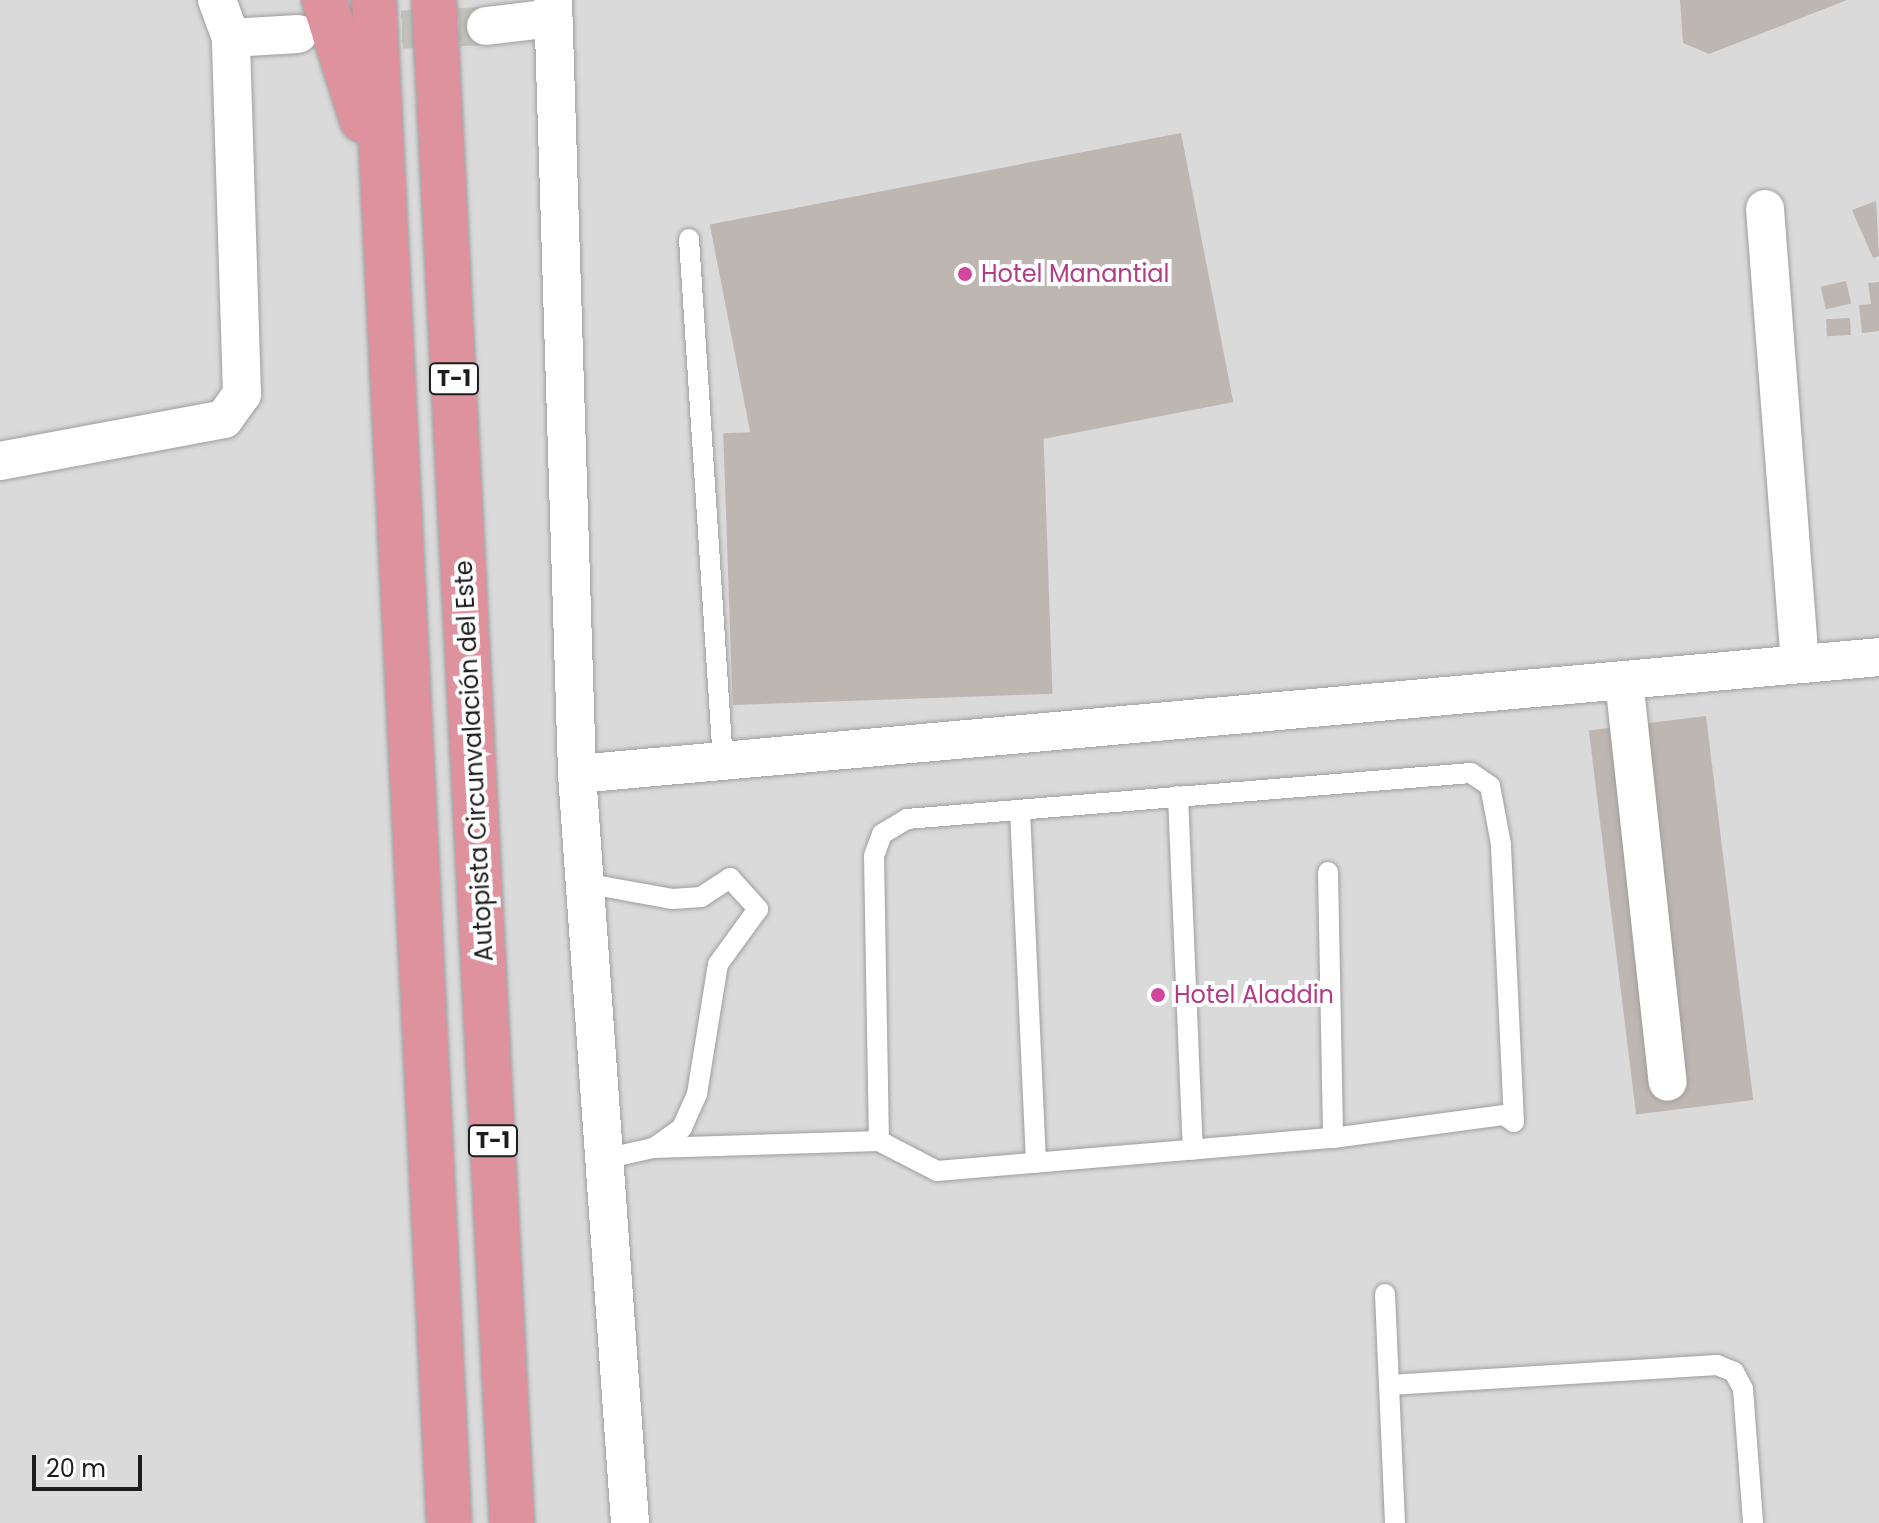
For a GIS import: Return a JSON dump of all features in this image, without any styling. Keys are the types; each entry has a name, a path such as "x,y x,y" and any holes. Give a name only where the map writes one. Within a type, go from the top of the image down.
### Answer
{"highway":[{"path":"324,0 378,168"},
{"path":"374,0 378,168"},
{"name":"Autopista Circunvalación del Este","path":"434,0 512,1523"},
{"name":"T-1","path":"378,168 449,1523"}],"street":[{"path":"0,461 224,419 242,394 231,38 217,0"},
{"path":"486,26 553,9 577,774 630,1523"},
{"path":"231,38 298,34"},
{"path":"1765,209 1800,662"},
{"path":"577,774 1879,657"},
{"path":"1624,680 1668,1082"}],"lane":[{"path":"689,239 723,762"},
{"path":"604,1159 653,1148 879,1141 937,1171 1333,1138 1504,1115 1514,1122 1501,844 1490,786 1471,773 907,819 882,834 874,856 879,1141"},
{"path":"1178,796 1193,1150"},
{"path":"1020,810 1036,1163"},
{"path":"1328,872 1333,1138"},
{"path":"584,883 672,899 701,897 730,878 758,909 718,964 687,1117 653,1148"},
{"path":"1385,1294 1395,1523"},
{"path":"1389,1385 1717,1365 1734,1372 1743,1389 1753,1523"}],"shaded area":[{"path":"0,0 1879,0 1879,1523 0,1523"}],"building":[{"path":"1680,0 1847,0 1709,54 1683,43"},
{"path":"1181,133 1233,402 762,494 710,225"},
{"path":"1876,201 1879,256 1873,258 1852,210"},
{"path":"1846,281 1851,303 1826,309 1821,287"},
{"path":"1879,282 1879,331 1862,333 1859,305 1871,304 1868,283"},
{"path":"1850,318 1851,335 1827,336 1826,319"},
{"path":"1043,422 1052,694 733,705 723,433"},
{"path":"1706,716 1753,1100 1636,1114 1589,730"}],"tunnel":[{"path":"345,32 486,26"}],"place":[{"name":"Hotel Manantial","path":"965,274"},
{"name":"Hotel Aladdin","path":"1158,995"}]}
